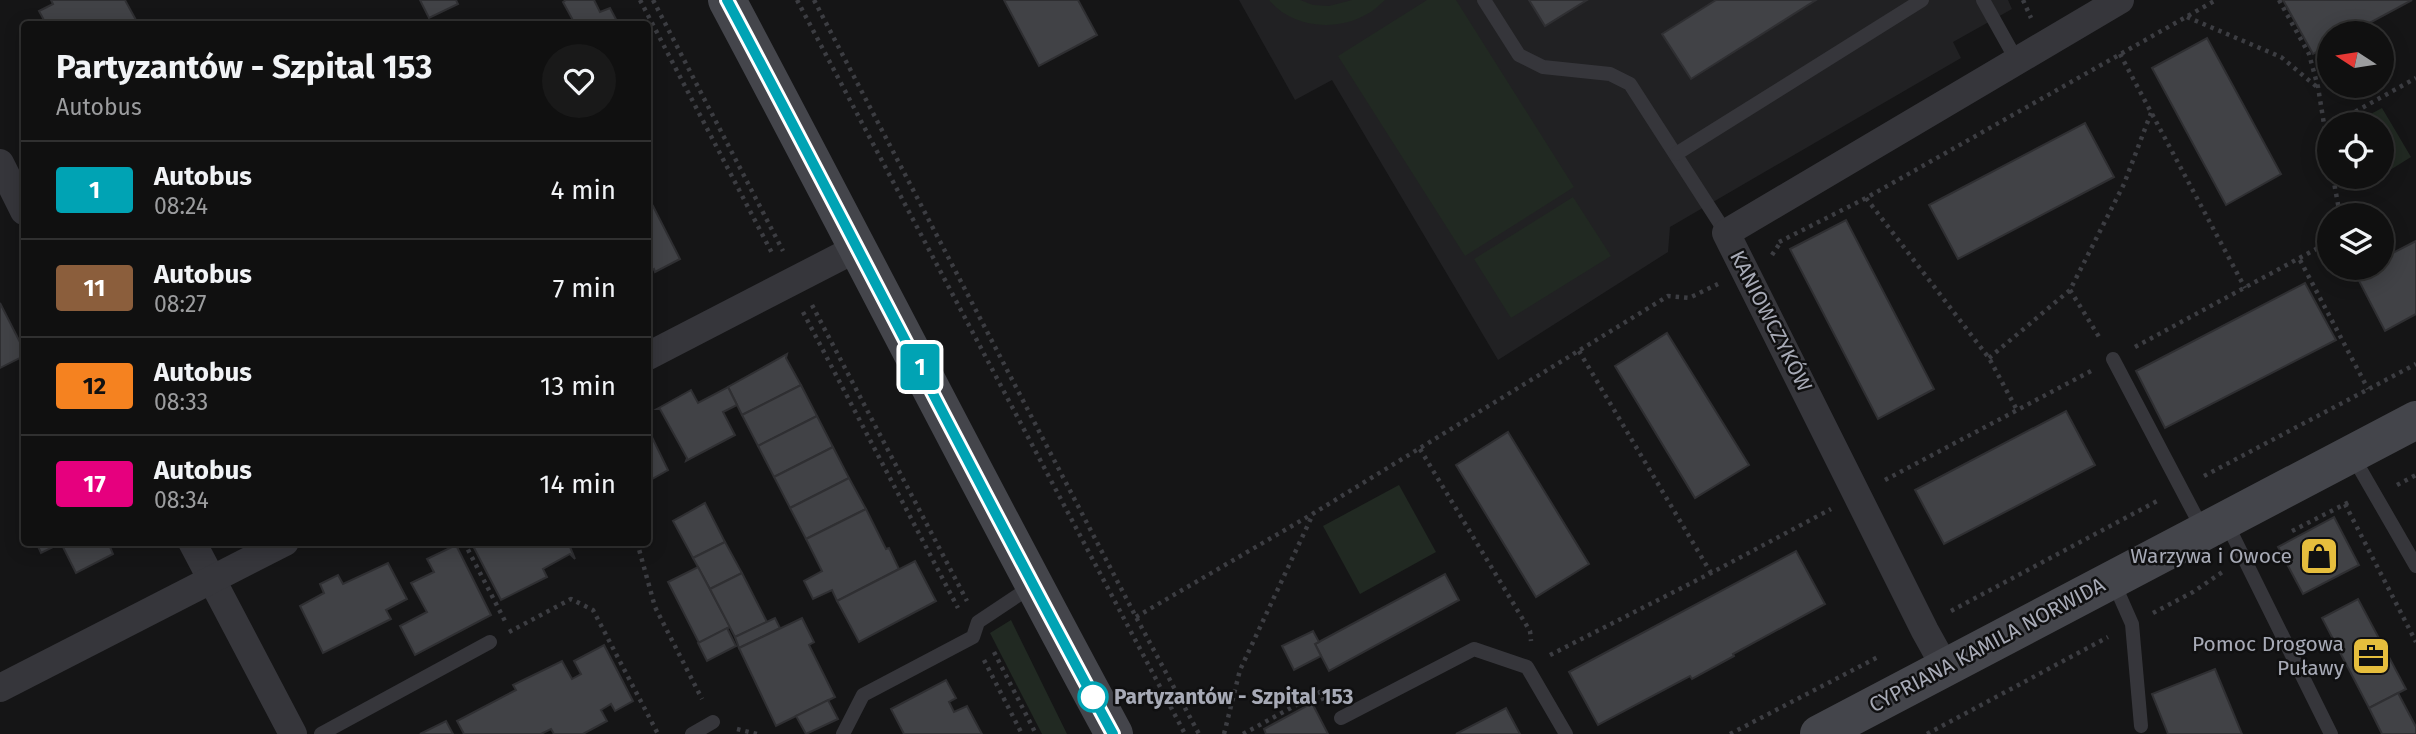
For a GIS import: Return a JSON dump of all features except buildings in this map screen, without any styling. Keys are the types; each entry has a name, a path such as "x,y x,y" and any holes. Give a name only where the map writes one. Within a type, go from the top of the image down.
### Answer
{"main road":[{"path":"727,0 859,247 1033,585 1114,734"},
{"name":"CYPRIANA KAMILA NORWIDA","path":"1819,734 2416,420"}],"street":[{"name":"KANIOWCZYKÓW","path":"1945,667 1727,233 2120,0"},
{"path":"0,163 21,205"},
{"path":"651,354 859,247"},
{"path":"194,546 293,734"},
{"path":"0,688 277,546"}],"lane":[{"path":"1484,0 1519,55 1543,67 1610,74 1630,84 1727,233"},
{"path":"1676,154 1922,0"},
{"path":"1983,0 2017,61"},
{"path":"2113,359 2181,488 2244,556 2332,734"},
{"path":"2351,454 2416,566"},
{"path":"2112,579 2132,624 2141,726"},
{"path":"843,734 863,695 973,636 978,622 1033,585"},
{"path":"321,734 490,642"},
{"path":"1341,718 1474,649 1534,664 1566,734"},
{"path":"692,734 713,722"}],"path":[{"path":"640,0 978,622 1036,734"},
{"path":"653,0 1022,734"},
{"path":"797,0 1185,734"},
{"path":"814,0 1199,734"},
{"path":"2023,0 2033,21"},
{"path":"1761,212 1780,243 1866,198 2216,0"},
{"path":"2279,0 2309,54 2317,83"},
{"path":"2187,17 2281,57 2317,86"},
{"path":"2120,54 2245,289"},
{"path":"2356,112 2416,78"},
{"path":"1989,358 2070,290 2124,184 2151,113"},
{"path":"1866,198 1989,358 2017,410"},
{"path":"1420,449 1530,631 1534,664 1711,573 2317,250"},
{"path":"2300,260 2368,389"},
{"path":"1136,617 1314,513 1668,296 1689,298 1746,270"},
{"path":"2070,290 2113,359"},
{"path":"1579,351 1711,573"},
{"path":"1730,734 1908,642 1955,608 2416,364"},
{"path":"1927,734 2193,592 2244,556 2372,490 2400,484 2416,475"},
{"path":"2345,504 2416,642"},
{"path":"1224,734 1240,670 1314,513"},
{"path":"466,546 510,631"},
{"path":"638,546 654,607 713,722"},
{"path":"490,642 571,599 593,610 658,734"},
{"path":"1243,734 1320,692 1336,721 1341,718"}],"shaded area":[{"path":"1239,0 2008,0 2012,9 1953,42 1961,58 1670,227 1668,252 1498,360 1332,80 1295,100"},
{"path":"1269,0 1300,0 1313,5 1329,6 1352,0 1385,0 1355,20 1329,25 1290,17"},
{"path":"1427,0 1456,0 1574,187 1465,256 1338,56"},
{"path":"2394,128 2411,157 2394,168"},
{"path":"1573,197 1611,256 1511,318 1474,259"},
{"path":"1399,485 1436,552 1360,594 1323,526"},
{"path":"1011,620 1067,734 1042,734 990,633"}],"bus line":[{"name":"1","path":"727,0 1113,734"}],"place":[{"name":"Warzywa i Owoce","path":"2319,556"},
{"name":"Pomoc Drogowa Puławy","path":"2371,656"},
{"name":"Partyzantów - Szpital 153","path":"1093,697"}]}
